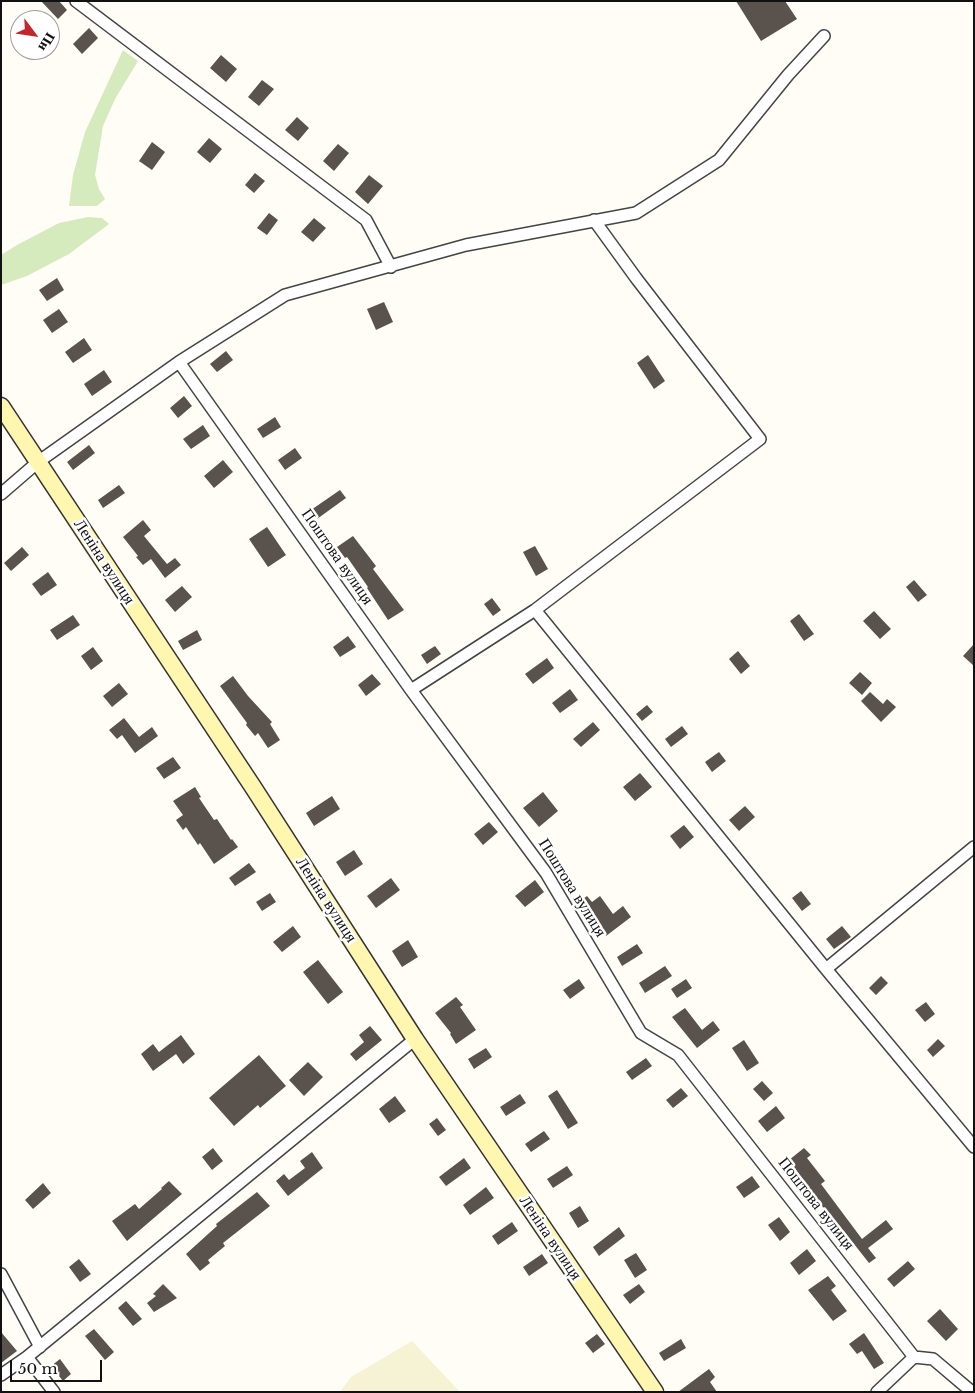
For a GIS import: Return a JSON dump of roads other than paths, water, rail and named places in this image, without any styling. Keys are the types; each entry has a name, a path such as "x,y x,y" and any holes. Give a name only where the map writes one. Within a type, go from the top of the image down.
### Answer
{"street":[{"path":"76,1 366,220 391,267"},
{"path":"1,494 38,462 179,362 285,295 466,245 636,213 719,160 788,76 824,36"},
{"path":"411,690 535,610 760,439 636,278 594,220"},
{"name":"Поштова вулиця","path":"179,362 411,690 546,872 641,1033 678,1055 914,1357"},
{"name":"Леніна вулиця","path":"1,406 258,795 415,1039 655,1392"},
{"path":"535,610 974,1147"},
{"path":"826,968 974,847"},
{"path":"1,1375 27,1357 415,1039"},
{"path":"1,1274 40,1346"},
{"path":"27,1357 54,1392"},
{"path":"877,1392 914,1357 933,1359 972,1392"}]}
